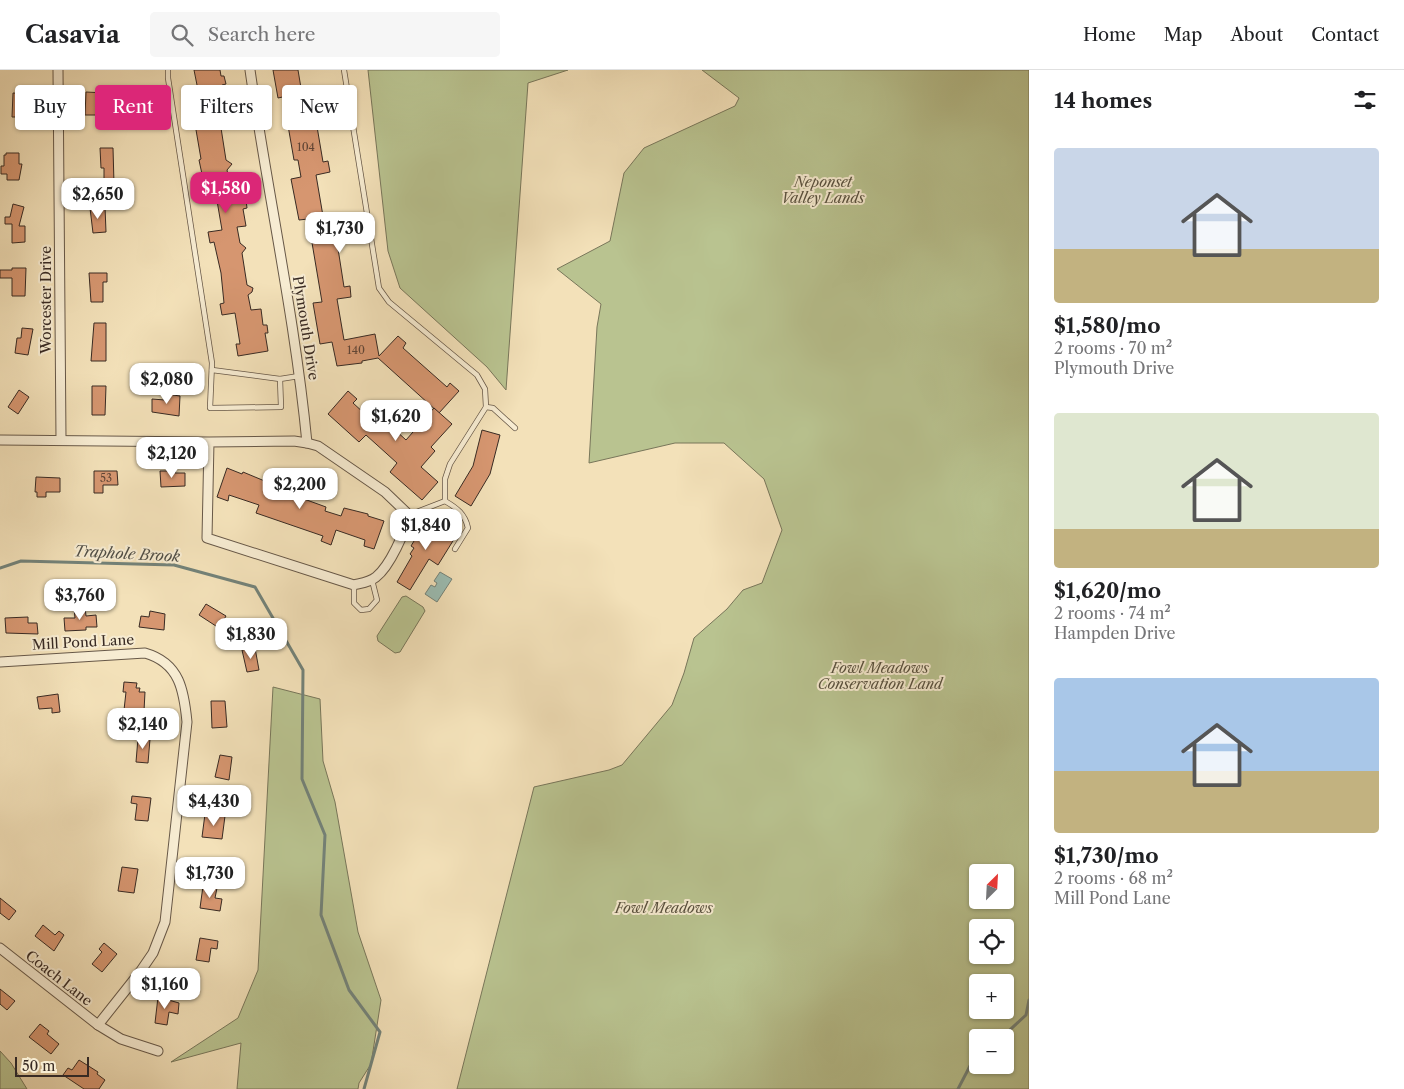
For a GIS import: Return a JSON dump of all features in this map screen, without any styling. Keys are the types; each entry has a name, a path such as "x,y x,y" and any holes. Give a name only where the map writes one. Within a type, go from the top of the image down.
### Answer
{"street":[{"name":"Worcester Drive","path":"58,70 60,439"},
{"name":"Plymouth Drive","path":"250,70 300,376 308,443"},
{"path":"0,440 294,441 318,446 385,492 409,515 405,530 398,544 378,576 372,580 354,585 207,538 209,442"},
{"name":"Mill Pond Lane","path":"0,662 145,653 155,656 167,665 177,676 184,694 187,722 165,922 153,953 98,1026"},
{"name":"Coach Lane","path":"0,948 98,1026 121,1039 158,1050"}],"lane":[{"path":"168,70 212,370 210,408 281,407 280,379"},
{"path":"344,70 379,288 389,302 477,375 485,389 486,407 450,464 445,479 445,501"},
{"path":"212,370 280,379 300,376"},
{"path":"486,407 494,408 515,428"},
{"path":"409,515 445,501"},
{"path":"445,501 456,508 466,519 468,528 454,549"},
{"path":"354,585 354,603 362,610 369,609 377,600 372,580"}],"green space":[{"path":"368,70 568,70 528,83 506,390 487,367 400,288 388,251"},
{"path":"702,70 1029,70 1029,1089 457,1089 534,787 609,770 622,765 672,705 694,638 727,609 743,590 762,583 782,530 764,479 724,443 675,443 589,463 597,327 601,304 557,269 610,241 624,173 644,148 735,106 739,98"},
{"path":"406,596 423,607 425,611 400,652 395,653 378,641 377,636 402,597"},
{"path":"273,687 320,699 323,761 335,802 358,932 381,1000 371,1064 359,1083 358,1089 237,1089 241,1043 171,1062 238,1018 258,970"},
{"path":"0,1051 11,1063 27,1089 0,1089"}],"water":[{"path":"440,572 452,579 437,602 425,594 431,585 435,587 437,583 434,581"}],"building":[{"path":"194,70 220,70 226,84 222,85 197,85"},
{"path":"273,70 298,70 300,85 282,85 282,97 278,98"},
{"path":"86,92 95,92 95,115 85,115"},
{"path":"13,93 15,93 15,117 12,117"},
{"path":"196,130 221,130 226,160 232,164 227,170 230,186 239,185 242,201 246,200 247,208 243,209 246,226 237,227 240,243 246,248 242,253 247,285 253,288 252,292 248,295 251,310 261,309 263,325 267,325 268,333 265,333 268,351 238,356 236,344 240,344 235,313 222,315 220,304 224,303 221,273 214,242 210,243 208,232 222,230 215,189 201,191 199,180 203,179 199,160 201,159"},
{"path":"289,130 318,130 323,162 328,161 330,172 316,175 323,216 337,214 339,225 334,225 344,287 350,286 351,297 337,299 344,340 375,334 379,356 398,336 406,343 403,348 447,387 450,383 459,391 439,413 378,358 362,361 362,363 337,366 332,342 320,344 313,303 322,302 308,219 299,220 291,179 301,177 298,160 294,160"},
{"path":"100,148 113,148 114,184 104,184 104,168 101,168"},
{"path":"6,153 19,153 19,164 22,164 19,180 7,180 7,174 1,174 1,166 4,166 4,155"},
{"path":"13,204 24,207 19,226 25,226 25,242 12,243 12,224 5,224 5,217 10,217"},
{"path":"105,207 106,232 93,233 90,208"},
{"path":"12,268 26,268 25,296 12,296 12,278 0,278 0,270 12,270"},
{"path":"89,273 107,273 107,282 103,282 103,302 91,302"},
{"path":"94,323 106,323 106,361 91,361"},
{"path":"22,328 33,329 28,355 15,353 17,338 21,338"},
{"path":"92,386 106,386 105,415 92,415"},
{"path":"19,390 29,397 18,414 8,407"},
{"path":"165,391 173,392 173,395 180,396 179,416 152,412 152,399 165,400"},
{"path":"348,391 357,399 353,403 376,424 382,418 406,440 434,408 452,424 431,447 435,451 421,467 438,482 422,500 390,472 397,463 366,435 359,442 328,414"},
{"path":"482,430 500,435 490,474 471,506 455,496 473,466"},
{"path":"227,468 242,474 243,472 267,482 264,490 281,496 282,491 326,507 325,511 341,516 344,508 368,514 368,516 384,521 374,549 364,546 365,540 336,530 331,545 321,541 323,536 256,513 259,505 229,495 228,501 217,497"},
{"path":"94,471 117,471 118,485 103,485 103,493 94,493"},
{"path":"160,471 185,473 185,486 161,487"},
{"path":"36,477 60,478 60,492 46,492 46,497 37,497 37,492 35,492"},
{"path":"428,518 456,536 438,565 429,559 410,590 397,582 412,556 410,554 414,548 411,546"},
{"path":"206,604 226,616 219,628 199,615"},
{"path":"85,607 86,616 96,615 97,627 86,627 86,630 65,631 64,618 75,618 74,608"},
{"path":"150,611 165,614 164,630 139,627 141,616 149,617"},
{"path":"28,617 28,623 37,623 38,634 6,633 5,618"},
{"path":"255,648 259,670 247,672 242,650"},
{"path":"124,682 137,683 136,688 140,688 139,692 145,692 144,711 124,710 126,692 123,692"},
{"path":"58,694 60,712 52,713 52,708 39,709 37,697"},
{"path":"211,701 225,701 227,727 212,728"},
{"path":"138,738 150,739 148,763 136,762"},
{"path":"220,755 232,757 229,780 215,777"},
{"path":"132,796 151,798 148,821 135,820 137,804 131,803"},
{"path":"205,814 225,816 222,839 202,837"},
{"path":"122,867 138,869 134,893 118,891"},
{"path":"203,886 217,888 215,898 222,899 220,911 200,908"},
{"path":"0,898 16,911 9,920 0,913"},
{"path":"43,925 55,935 59,931 64,935 54,951 35,936"},
{"path":"200,938 218,941 217,949 211,948 209,962 196,960"},
{"path":"104,943 117,954 102,972 92,964 102,952 99,949"},
{"path":"0,989 15,1001 7,1010 0,1004"},
{"path":"158,997 179,1003 178,1014 169,1012 167,1025 155,1023"},
{"path":"40,1024 49,1031 47,1034 59,1044 51,1054 29,1037"},
{"path":"79,1060 98,1072 97,1074 105,1080 99,1089 84,1089 63,1075 68,1068 72,1070"}],"waterway":[{"name":"Traphole Brook","path":"0,568 21,561 174,565 255,587 303,670 302,779 325,835 321,915 349,990 380,1032 364,1089"},
{"name":"Traphole Brook","path":"1011,1029 1026,1015 1029,1000"},
{"name":"Traphole Brook","path":"958,1089 969,1068"}],"park label":[{"name":"Neponset Valley Lands","path":"823,190"},
{"name":"Fowl Meadows Conservation Land","path":"880,676"},
{"name":"Fowl Meadows","path":"664,908"}]}
